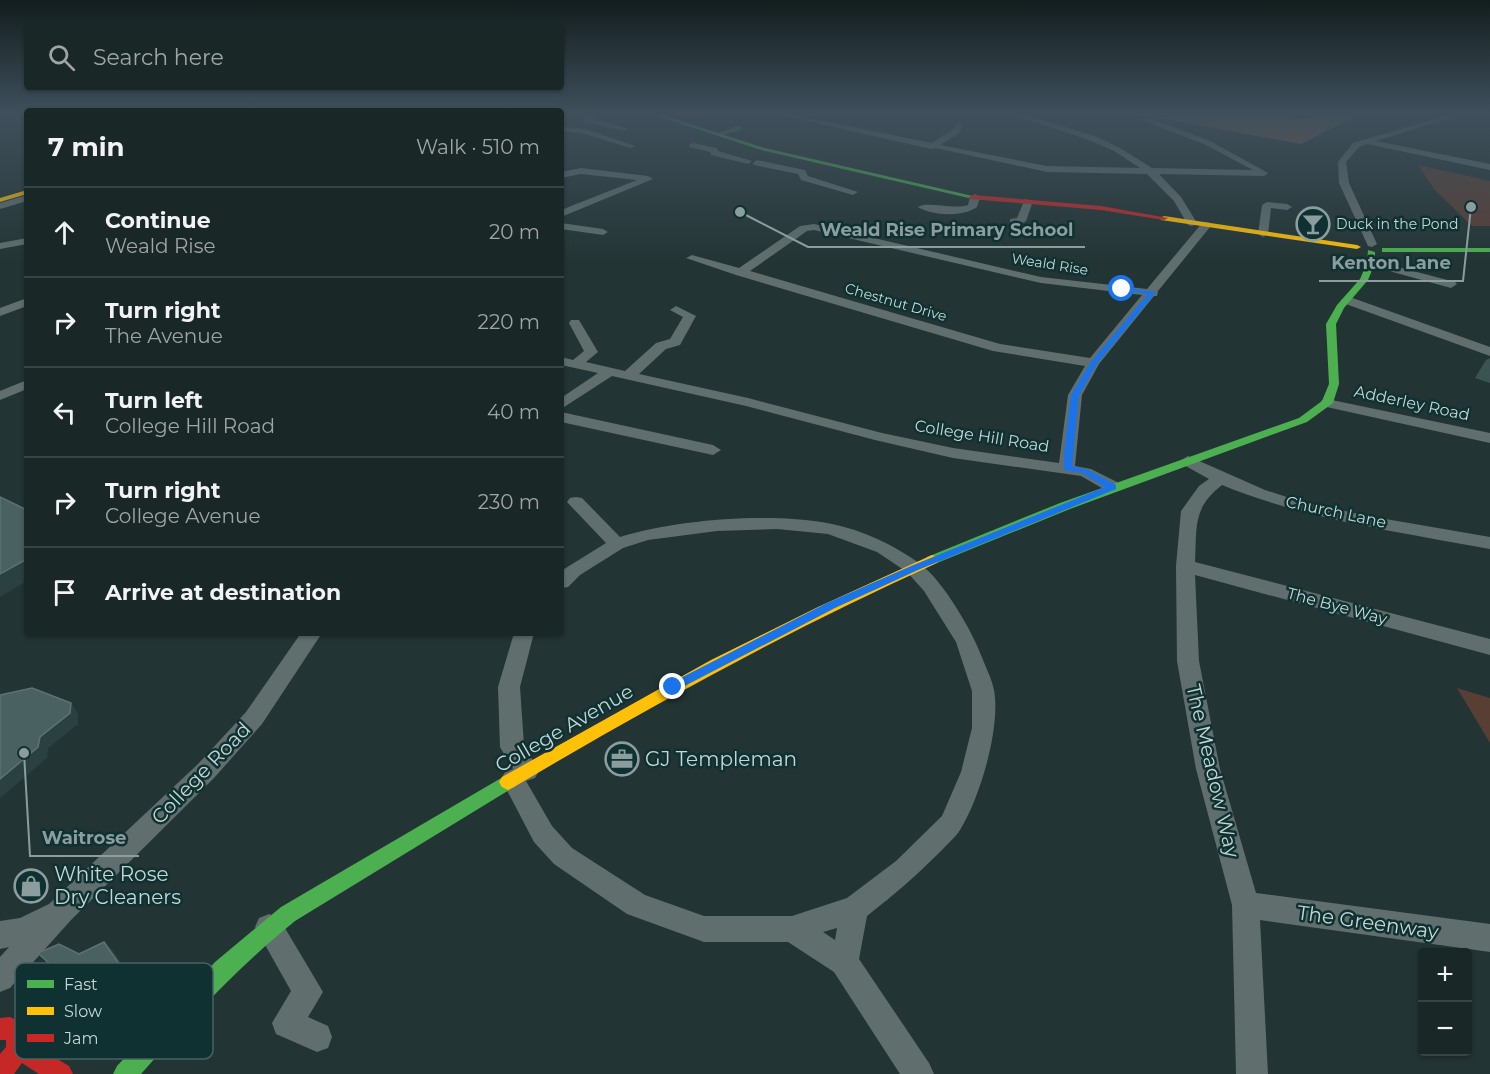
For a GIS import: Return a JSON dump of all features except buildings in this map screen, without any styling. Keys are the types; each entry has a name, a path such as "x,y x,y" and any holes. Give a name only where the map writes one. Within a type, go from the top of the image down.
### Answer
{"street":[{"path":"763,164 802,172 828,164"},
{"path":"829,164 975,196 1101,208 1371,251 1490,250"},
{"path":"1021,164 1047,169 1264,173 1250,164"},
{"path":"1140,164 1152,171 1177,196 1199,224"},
{"path":"1113,487 1303,420 1327,403 1334,384 1331,324 1364,280 1371,251 1344,183 1342,164"},
{"path":"564,174 581,171 648,179 564,213"},
{"path":"802,172 804,178 853,192"},
{"path":"923,207 949,212 963,211 972,207 975,196"},
{"path":"0,206 18,197"},
{"path":"1014,220 1022,221 1028,201"},
{"path":"1263,234 1267,205 1287,207"},
{"path":"1068,468 1075,395 1094,363 1153,292 1199,224"},
{"path":"564,226 603,232"},
{"name":"Weald Rise","path":"740,273 804,228 814,227 1041,280 1153,292"},
{"path":"0,246 24,242"},
{"path":"1371,251 1451,284"},
{"name":"Chestnut Drive","path":"692,258 998,348 1094,363"},
{"path":"1347,300 1490,352"},
{"path":"0,312 24,303"},
{"path":"628,376 661,346 675,342 690,316 676,310"},
{"path":"568,363 591,352 575,323"},
{"name":"College Hill Road","path":"568,363 748,402 880,437 932,448 1085,471 1113,487"},
{"path":"564,403 609,372"},
{"path":"0,396 24,385"},
{"name":"Adderley Road","path":"1327,403 1490,438"},
{"path":"564,418 713,450"},
{"name":"Church Lane","path":"1188,461 1251,493 1325,512 1490,543"},
{"name":"The Meadow Way","path":"1220,479 1204,489 1190,511 1185,566 1188,661 1208,769 1246,905 1252,1074"},
{"name":"College Avenue","path":"213,978 269,927 520,775 673,687 831,606 914,568 1113,487"},
{"path":"576,502 617,544"},
{"path":"523,636 509,687 512,747 520,775 543,834 563,856 637,905 704,929 792,929 855,909 905,870 951,823 973,772 983,728 983,691 966,641 931,586 914,568 883,548 831,529 777,524 717,526 646,535 617,544 573,571 564,579"},
{"name":"The Bye Way","path":"1185,566 1490,647"},
{"name":"College Road","path":"0,978 61,911 207,771 254,718 310,636"},
{"name":"The Greenway","path":"1246,905 1490,938"},
{"path":"843,962 855,909"},
{"path":"0,935 23,931 61,911"},
{"path":"269,927 308,992 287,1023 317,1037"},
{"path":"792,929 843,962 918,1074"},
{"path":"0,1028 10,1028 15,1031"},
{"path":"0,1071 15,1054"},
{"path":"36,1059 61,1074"},
{"name":"College Avenue","path":"125,1074 139,1059"}],"shaded area":[{"path":"1418,165 1490,181 1490,226 1472,226 1434,189"},
{"path":"1457,688 1490,698 1490,743"}],"traffic: fast":[{"path":"829,164 973,197"},
{"path":"1385,250 1490,250"},
{"path":"932,560 1065,506 1303,420 1327,403 1334,384 1331,324 1340,307 1364,280 1371,263 1371,252"},
{"path":"213,980 244,950 288,914 508,782"},
{"path":"125,1074 139,1059"}],"traffic: slow":[{"path":"0,200 24,193"},
{"path":"1164,218 1357,247"},
{"path":"508,782 717,664 823,610 932,560"}],"traffic: jam":[{"path":"973,197 1101,208 1164,218"},
{"path":"0,1029 10,1028 15,1031"},
{"path":"0,1071 15,1054"},
{"path":"36,1059 61,1074"}],"place":[{"name":"Kenton Lane","path":"1471,207"},
{"name":"Weald Rise Primary School","path":"740,212"},
{"name":"Duck in the Pond","path":"1313,224"},
{"name":"Waitrose","path":"24,753"},
{"name":"GJ Templeman","path":"622,759"},
{"name":"White Rose Dry Cleaners","path":"31,886"}],"route":[{"path":"673,687 831,606 914,568 1113,487 1085,471 1068,468 1068,454 1075,395 1094,363 1153,292 1122,289"}]}
